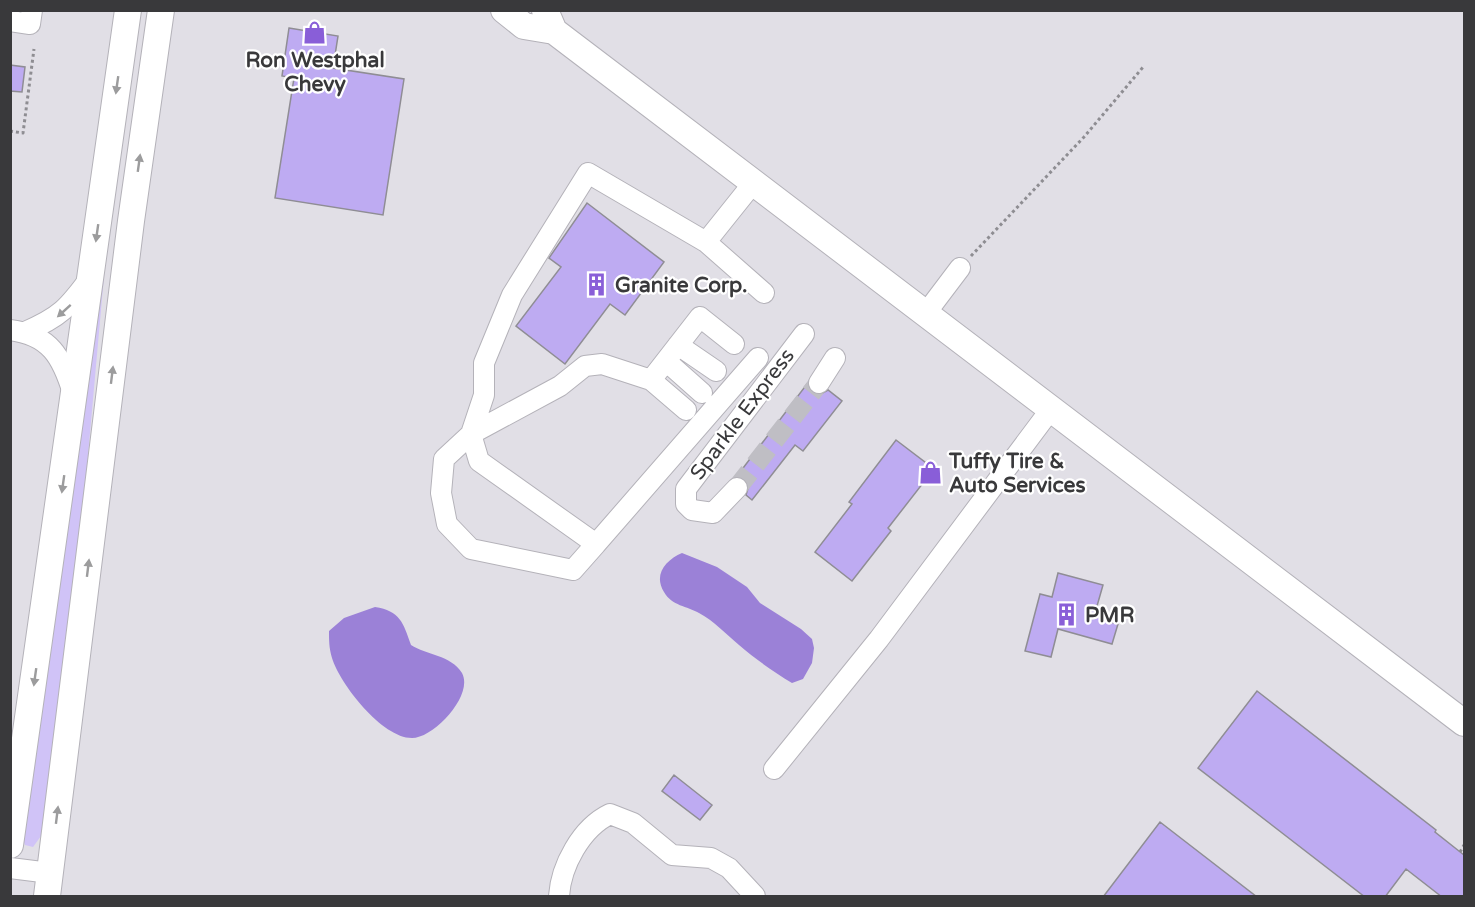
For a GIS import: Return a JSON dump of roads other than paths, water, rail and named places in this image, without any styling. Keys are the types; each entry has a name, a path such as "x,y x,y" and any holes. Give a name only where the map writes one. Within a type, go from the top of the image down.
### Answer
{"main road":[{"path":"10,845 75,398 128,10"},
{"path":"48,885 160,10"},
{"path":"504,10 524,26 550,21 754,182 1464,723"}],"street":[{"path":"10,21 30,24 32,10"},
{"path":"596,544 479,461 471,434 484,395 484,363 512,295 588,173 706,242 764,293"},
{"path":"706,242 754,182"},
{"path":"926,313 960,268"},
{"path":"17,331 53,320 71,304 92,276"},
{"path":"651,380 678,345 692,328 700,317 727,357 678,345"},
{"path":"17,331 48,344 56,352 66,369 75,398"},
{"name":"Sparkle Express","path":"737,488 713,513 692,510 686,504 686,489 804,334"},
{"path":"686,410 651,380 602,364 585,366 560,386 471,434 444,459 441,494 447,524 471,549 573,570 758,358"},
{"name":"Sparkle Express","path":"819,383 835,358"},
{"path":"666,361 702,393"},
{"path":"774,769 879,639 1051,409"},
{"path":"559,897 560,878 572,853 589,830 610,814 633,823 672,855 711,858 729,868 755,897"},
{"path":"10,868 48,885"}],"tunnel":[{"path":"737,488 819,383"}],"place":[{"name":"Ron Westphal Chevy","path":"315,32"},
{"name":"Granite Corp.","path":"597,285"},
{"name":"Tuffy Tire & Auto Services","path":"931,473"},
{"name":"PMR","path":"1067,615"}]}
